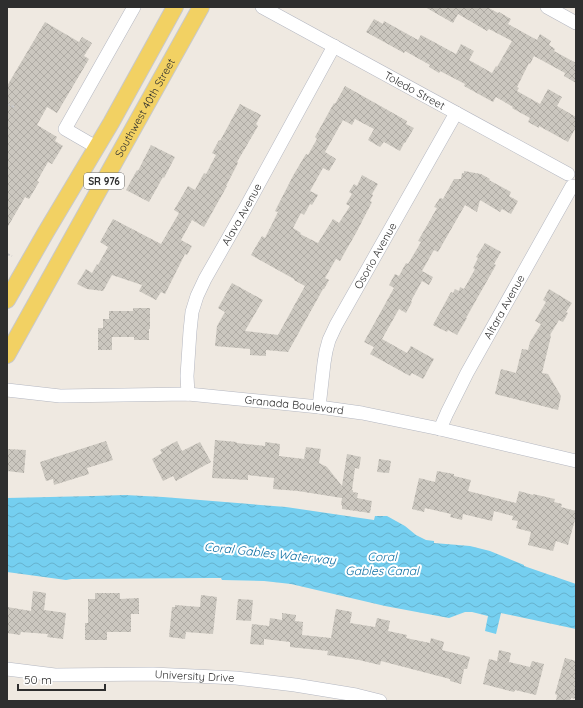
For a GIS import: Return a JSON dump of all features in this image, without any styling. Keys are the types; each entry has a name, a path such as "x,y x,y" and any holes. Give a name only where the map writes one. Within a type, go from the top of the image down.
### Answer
{"main road":[{"name":"Southwest 40th Street","path":"7,300 111,123 175,7"},
{"name":"Southwest 40th Street","path":"7,355 201,7"}],"street":[{"path":"96,147 65,129 134,7"},
{"name":"Toledo Street","path":"262,7 573,179"},
{"path":"547,7 576,23"},
{"name":"Alava Avenue","path":"188,394 187,376 190,331 192,312 197,296 212,266 334,46"},
{"name":"Osorio Avenue","path":"319,407 324,363 329,340 336,325 456,113"},
{"name":"Altara Avenue","path":"440,429 467,373 573,179"},
{"name":"Granada Boulevard","path":"7,390 60,396 188,394 319,407 362,413 440,429 576,462"},
{"name":"University Drive","path":"7,669 55,675 153,674 231,677 296,685 356,695 380,701"}],"path":[{"path":"7,104 14,108"},
{"path":"7,254 12,256"}],"water":[{"name":"Coral Gables Canal","path":"125,495 286,507 374,520 375,516 387,516 405,526 416,535 426,540 434,541 434,543 470,546 490,551 524,566 576,584 576,629 501,613 496,634 485,631 488,616 472,612 465,612 449,618 385,606 291,584 264,581 222,580 221,578 66,580 7,572 7,498"}],"building":[{"path":"425,7 487,7 511,19 508,24 537,40 540,34 551,41 549,45 555,49 554,51 576,63 576,83 564,76 565,73 534,56 517,87 519,88 517,91 540,104 548,89 562,97 557,106 576,117 576,127 568,142 539,126 539,128 528,122 530,118 496,97 493,102 464,86 465,84 440,71 439,73 429,67 430,65 405,51 404,53 366,32 374,19 383,24 384,21 418,40 421,35 456,54 461,44 474,51 469,60 492,73 512,41 489,29 487,31 458,14 453,23"},
{"path":"45,22 79,42 82,37 92,43 84,56 89,59 57,113 47,107 37,125 57,137 55,141 63,146 52,164 48,162 29,199 25,197 7,228 7,86"},
{"path":"345,86 407,121 406,124 414,128 400,151 384,142 380,147 368,140 374,129 355,119 352,125 343,120 325,152 336,159 329,171 323,168 310,191 318,195 312,205 310,204 304,215 301,213 293,228 301,233 300,234 318,243 333,219 339,223 350,206 346,204 352,194 349,192 354,184 357,186 362,175 378,184 372,194 373,195 370,201 372,202 356,233 340,261 336,259 325,278 329,280 288,352 266,350 266,356 250,355 250,349 215,346 217,326 225,312 218,308 232,283 263,300 245,331 278,335 305,286 251,255 262,236 265,238 278,212 275,211 294,174 306,154 308,155 317,139 315,137"},
{"path":"240,104 261,115 256,124 258,126 237,162 238,163 227,186 204,227 192,220 181,240 192,246 187,255 185,254 165,294 161,292 156,300 139,291 142,285 112,275 103,291 87,289 77,284 86,269 92,273 108,247 100,242 113,219 161,244 179,213 174,210 188,186 195,190 204,173 206,174 216,155 212,153"},
{"path":"151,145 175,157 149,202 126,190 137,170 138,171"},
{"path":"464,171 481,174 490,179 489,180 511,192 509,196 518,201 511,214 502,209 500,212 480,200 477,212 465,205 438,252 434,250 422,271 433,277 429,285 422,281 406,313 399,309 382,339 407,353 411,346 434,359 423,379 412,373 410,376 370,354 374,347 364,342 394,288 389,285 395,274 399,276 421,242 418,241 437,208 434,207 440,198 443,199 454,179 461,179"},
{"path":"485,243 501,252 494,264 496,265 457,335 433,325 451,292 453,293 455,289 459,291 460,287 464,289 475,269 473,268 478,258 476,257"},
{"path":"549,289 572,303 566,312 568,313 563,322 559,320 550,335 542,373 548,374 561,396 558,410 495,394 501,369 516,373 522,349 528,350 530,342 541,324 535,321 546,302 543,300"},
{"path":"133,308 150,308 149,340 134,340 134,337 112,337 112,350 98,350 98,328 103,328 103,319 109,319 109,311 133,311"},
{"path":"215,440 265,446 265,442 280,444 279,456 304,459 306,447 321,449 319,463 327,467 342,486 347,454 361,457 359,469 355,468 352,490 353,492 358,493 357,498 372,501 370,513 342,509 342,498 298,491 273,489 274,478 248,475 248,480 212,478"},
{"path":"106,441 113,460 87,468 89,474 54,485 53,479 46,481 40,462"},
{"path":"177,441 182,451 200,442 211,462 176,481 173,476 163,481 152,459 162,453 160,450"},
{"path":"7,449 26,450 24,473 7,471"},
{"path":"379,459 391,461 389,473 377,472"},
{"path":"437,471 454,474 454,476 471,480 468,491 516,503 519,491 555,499 554,502 562,504 561,507 576,511 568,545 556,541 553,551 528,545 531,532 516,528 518,521 512,520 513,516 494,511 492,521 463,514 462,520 450,517 451,514 425,508 424,512 412,509 419,478 435,482"},
{"path":"33,591 46,593 44,610 66,613 63,639 47,637 48,634 21,632 20,635 7,633 7,607 31,611"},
{"path":"95,593 120,593 120,599 139,598 139,614 131,614 131,632 107,632 107,640 85,640 85,623 88,623 88,599 95,599"},
{"path":"201,595 217,597 213,634 186,632 185,639 169,637 172,607 175,607 175,605 200,607"},
{"path":"238,599 253,600 251,621 236,620"},
{"path":"336,609 352,612 350,623 375,627 377,618 390,621 388,631 407,635 406,638 430,643 431,638 444,642 442,650 470,657 467,669 464,669 461,684 450,681 450,679 381,661 380,665 327,655 328,651 290,647 290,642 264,639 264,645 250,644 252,624 269,626 270,618 282,620 282,613 296,615 295,621 303,622 302,635 331,638"},
{"path":"499,650 511,653 509,662 530,667 532,661 544,664 536,695 515,690 514,692 483,684 489,659 497,661"},
{"path":"565,658 576,661 576,699 571,698 570,701 556,701 557,695 555,694"}],"water label":[{"name":"Coral Gables Waterway","path":"270,553"}]}
